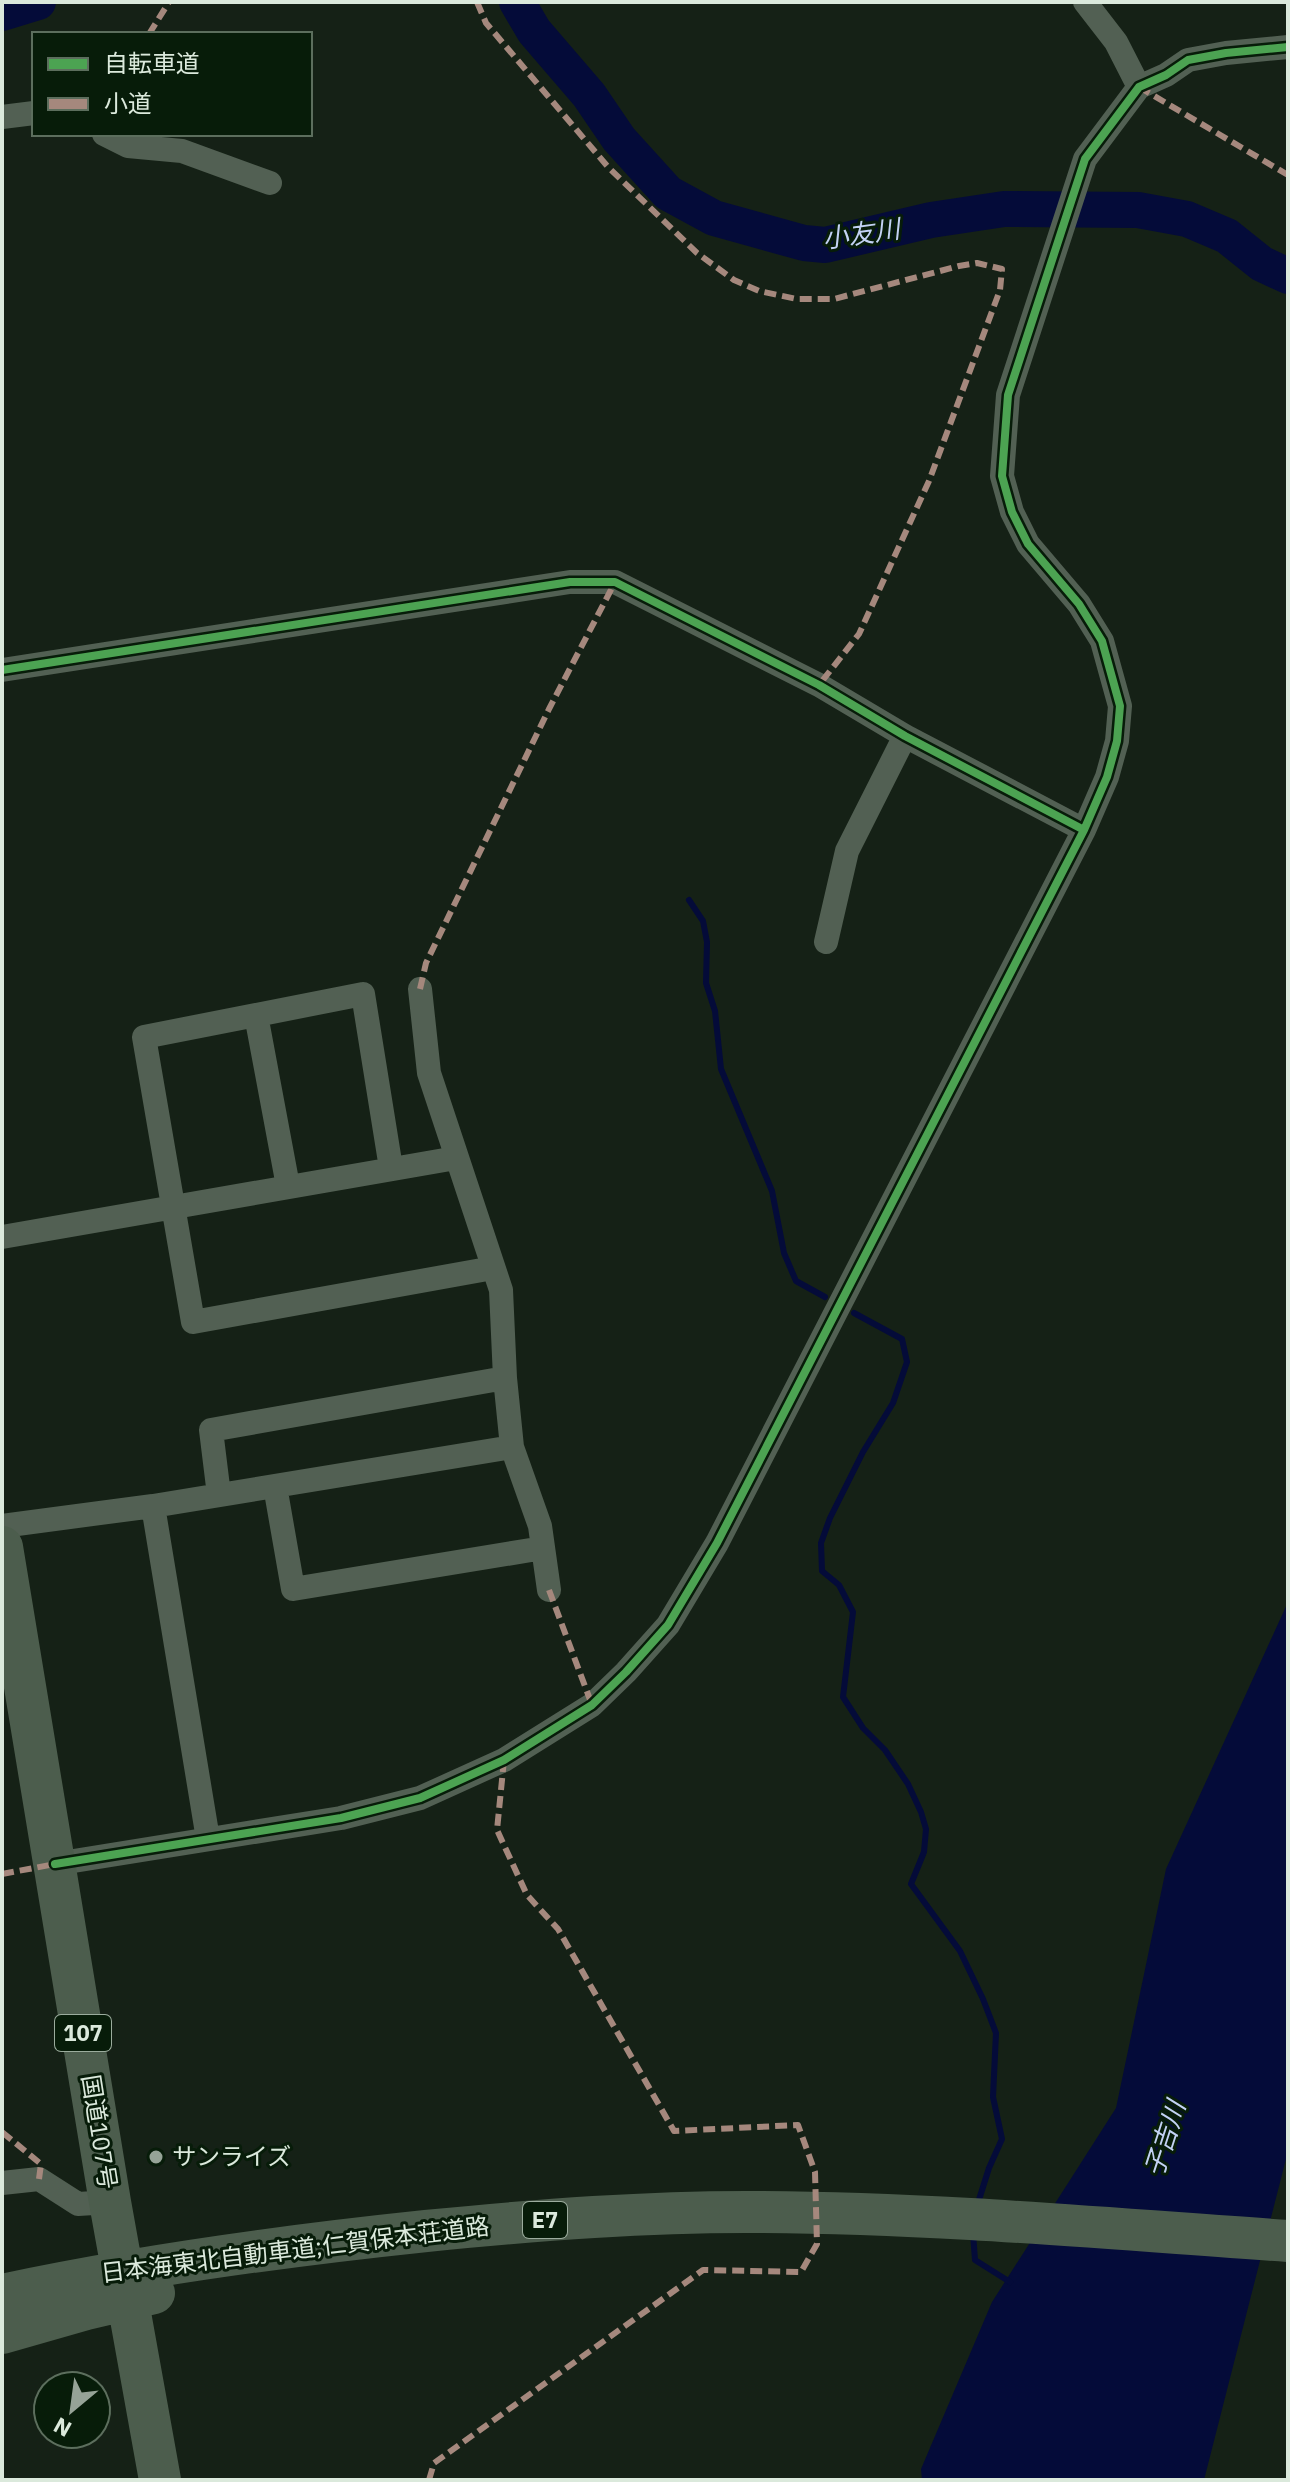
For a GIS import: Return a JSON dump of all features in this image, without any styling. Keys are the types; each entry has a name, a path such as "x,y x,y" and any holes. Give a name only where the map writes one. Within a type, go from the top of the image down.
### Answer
{"highway":[{"name":"国道107号","path":"2,1547 110,2202 160,2480"},
{"name":"日本海東北自動車道;仁賀保本荘道路","path":"169,2276 283,2247 521,2221 763,2212 1288,2241"},
{"name":"日本海東北自動車道;仁賀保本荘道路","path":"169,2276 302,2265 522,2234 699,2224 925,2219"},
{"path":"2,2293 82,2292 169,2276"},
{"name":"日本海東北自動車道;仁賀保本荘道路","path":"2,2308 82,2292"},
{"path":"2,2333 82,2292"}],"street":[{"path":"1085,2 1116,42 1139,87"},
{"path":"55,1864 341,1818 420,1798 504,1760 592,1705 668,1625 717,1543 1084,830 1107,777 1117,741 1120,706 1102,641 1079,604 1028,544 1012,512 1002,476 1008,395 1085,159 1139,87 1166,75 1188,60 1288,47"},
{"path":"2,117 32,113"},
{"path":"108,136 128,146 182,151 270,183"},
{"path":"2,670 570,582 615,582 819,685 905,736 1084,830"},
{"path":"826,942 847,851 905,736"},
{"path":"420,989 429,1073 501,1290 512,1447 540,1526 549,1590"},
{"path":"391,1168 363,994 144,1037 193,1322 493,1268"},
{"path":"256,1015 288,1186"},
{"path":"2,1237 456,1158"},
{"path":"219,1495 211,1430 505,1378"},
{"path":"2,1526 153,1506 512,1447"},
{"path":"275,1486 293,1589 543,1548"},
{"path":"153,1506 208,1839"},
{"path":"2,2183 39,2179 78,2204 110,2202"}],"water":[{"name":"子吉川","path":"1288,1602 1288,2151 1204,2480 922,2480 921,2469 992,2302 1116,2108 1166,1869"}],"waterway":[{"name":"小友川","path":"2,13 38,2"},
{"name":"小友川","path":"517,2 534,31 589,95 619,139 668,193 714,218 804,243 825,245 931,220 1004,209 1138,210 1187,219 1227,236 1262,264 1288,276"},
{"path":"689,900 703,921 707,942 706,983 715,1011 721,1069 772,1191 784,1253 796,1281 825,1297"},
{"path":"854,1313 902,1339 907,1362 893,1403 863,1452 830,1518 821,1543 822,1571 839,1585 853,1612 843,1697 863,1728 885,1750 908,1784 926,1829 924,1852 911,1884 960,1951 996,2033 993,2097 1002,2139 977,2206"},
{"path":"973,2233 975,2260 1010,2282"}],"marked path":[{"path":"150,32 169,2"},
{"path":"477,2 486,23 608,167 697,253 734,280 759,291 797,299 834,299 959,266 977,263 1002,269 1000,290 929,481 859,634 819,685"},
{"path":"1139,87 1288,175"},
{"path":"420,989 426,963 549,709 615,582"},
{"path":"549,1590 592,1705"},
{"path":"429,2480 434,2463 703,2270 801,2272 817,2244 815,2172 798,2125 674,2131 558,1929 527,1895 497,1830 504,1760"},
{"path":"2,1874 55,1864"},
{"path":"2,2132 41,2164 39,2179"}],"cycle path":[{"path":"55,1864 341,1818 420,1798 504,1760 592,1705 668,1625 717,1543 1084,830 1107,777 1117,741 1120,706 1102,641 1079,604 1028,544 1012,512 1002,476 1008,395 1085,159 1139,87 1166,75 1188,60 1288,47"},
{"path":"2,670 570,582 615,582 819,685 905,736 1084,830"}],"place":[{"name":"サンライズ","path":"156,2157"}]}
